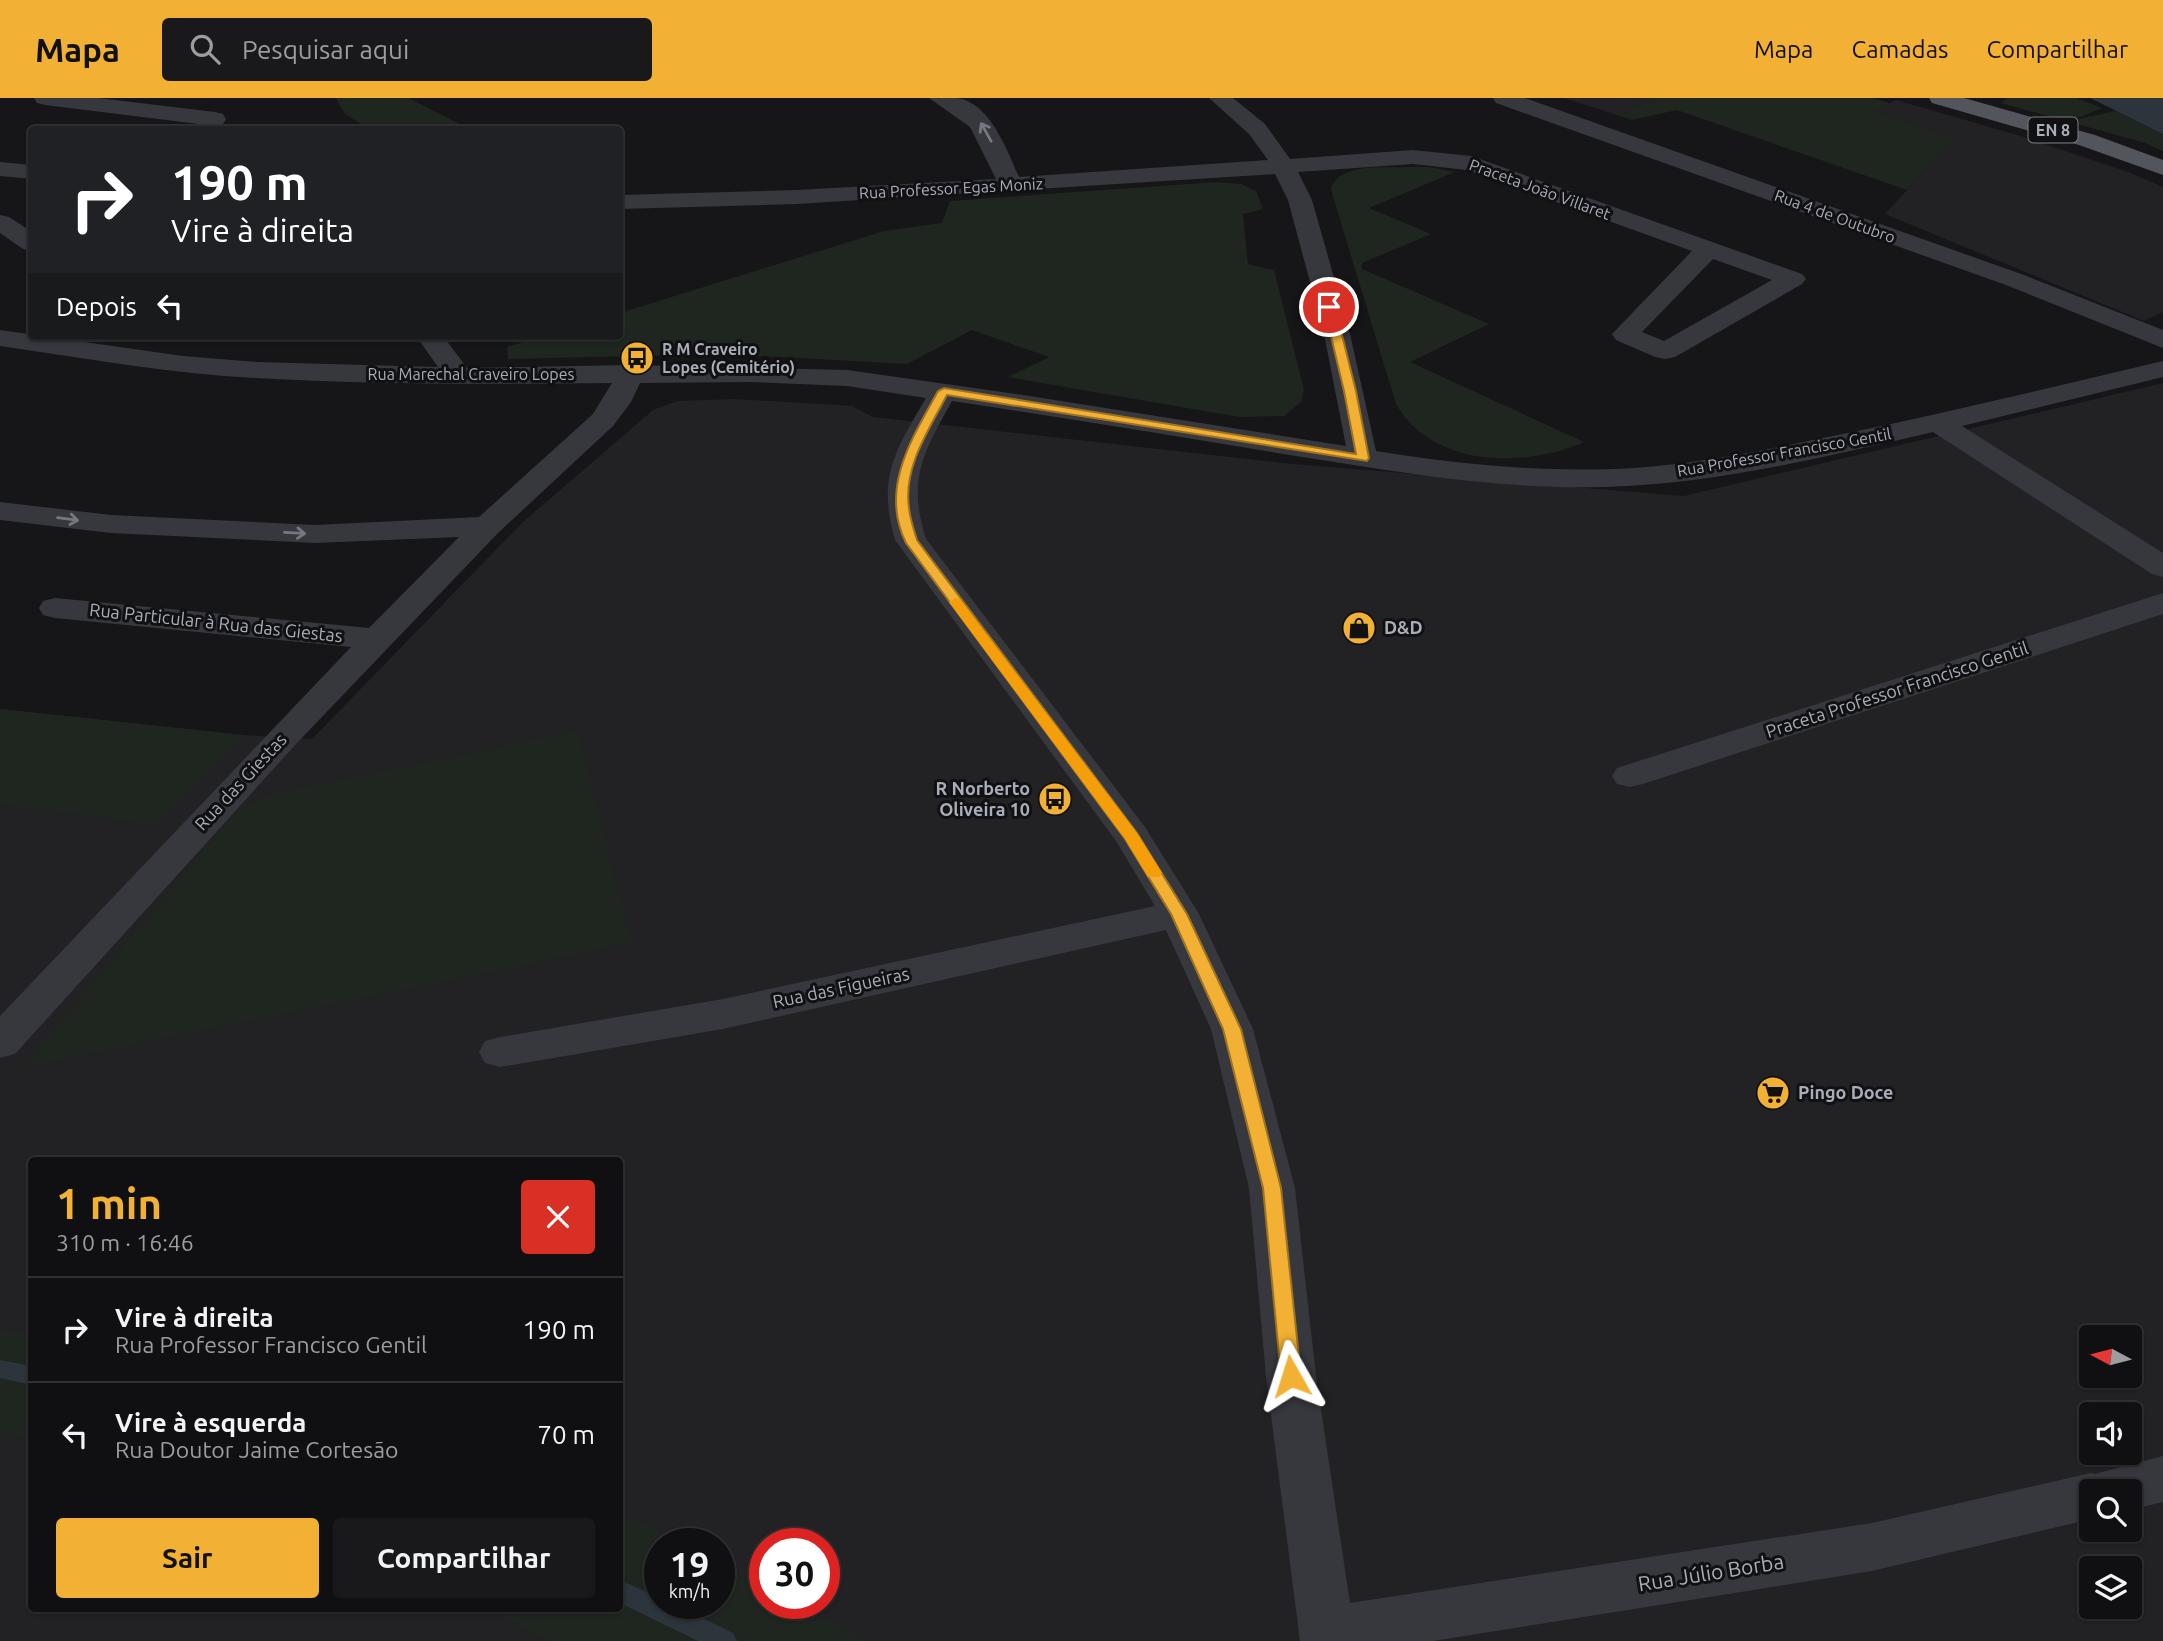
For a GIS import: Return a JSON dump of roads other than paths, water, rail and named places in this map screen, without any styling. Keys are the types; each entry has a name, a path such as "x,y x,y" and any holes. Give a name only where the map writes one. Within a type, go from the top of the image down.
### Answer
{"main road":[{"name":"EN 8","path":"1940,98 2087,140 2163,168"}],"street":[{"path":"46,98 216,118"},
{"path":"940,98 962,106 980,121 1011,185"},
{"path":"1220,98 1257,129 1283,165 1300,200 1337,334 1363,458"},
{"name":"Rua 4 de Outubro","path":"1504,98 2015,280 2163,340"},
{"name":"Praceta João Villaret","path":"1283,165 1413,157 1471,163 1794,279 1665,351 1625,334 1708,249"},
{"name":"Rua Professor Egas Moniz","path":"623,202 796,197 1011,185 1283,165"},
{"path":"0,169 28,172"},
{"path":"0,222 28,241"},
{"name":"Rua Marechal Craveiro Lopes","path":"0,338 183,364 257,370 459,376 749,374 846,378 944,391"},
{"path":"166,340 183,364"},
{"path":"432,340 459,376"},
{"name":"Rua Professor Francisco Gentil","path":"944,391 1452,472 1515,479 1591,479 1660,475 1754,461 1938,423 2163,369"},
{"name":"Rua das Giestas","path":"0,1043 283,736 487,526 603,420 617,402 631,373"},
{"path":"944,391 914,445 903,475 902,507 911,540 1132,836 1179,914 1232,1029 1272,1188 1291,1376 1328,1636"},
{"path":"1938,423 2163,567"},
{"path":"0,511 111,524 315,534 487,526"},
{"name":"Praceta Professor Francisco Gentil","path":"1630,776 2163,603"},
{"name":"Rua Particular à Rua das Giestas","path":"55,608 377,639"},
{"name":"Rua das Figueiras","path":"500,1052 723,1014 1179,914"},
{"path":"2142,1484 2163,1479"},
{"name":"Rua Júlio Borba","path":"1328,1636 1861,1549 2079,1499"}],"waterway":[{"path":"0,1369 28,1375"},
{"path":"623,1592 724,1641"}],"place":[{"name":"R M Craveiro Lopes (Cemitério)","path":"637,358"},
{"name":"D&D","path":"1359,628"},
{"name":"R Norberto Oliveira 10","path":"1055,799"},
{"name":"Pingo Doce","path":"1773,1093"}]}
